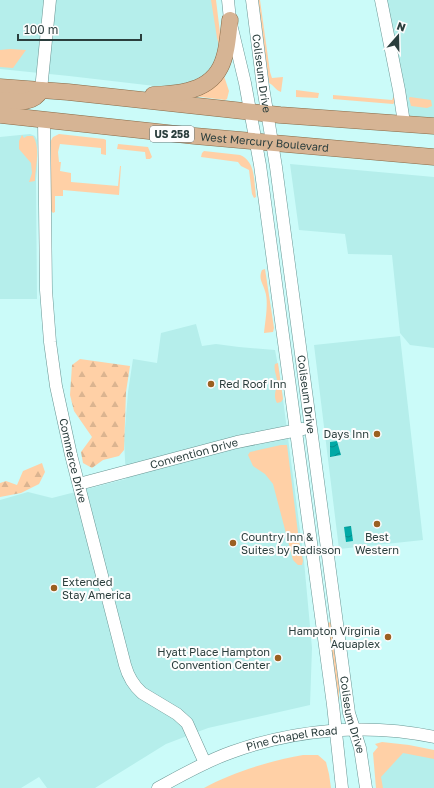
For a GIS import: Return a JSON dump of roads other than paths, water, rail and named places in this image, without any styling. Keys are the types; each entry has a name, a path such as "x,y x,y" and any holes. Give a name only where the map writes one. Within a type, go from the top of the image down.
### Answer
{"main road":[{"path":"128,99 186,92 209,82 224,61 230,20"},
{"path":"0,87 267,114 434,126"},
{"path":"0,100 31,101 41,90"},
{"name":"West Mercury Boulevard","path":"0,115 195,136 434,157"}],"street":[{"path":"41,90 50,0"},
{"name":"Coliseum Drive","path":"228,0 230,20 250,112 264,142 286,241 349,713 361,753 366,788"},
{"name":"Coliseum Drive","path":"252,0 267,114 264,142 266,205 342,788"},
{"path":"381,0 404,123"},
{"name":"Commerce Drive","path":"44,120 45,269 48,323 56,386 79,484 129,676 142,693 177,714 187,723 205,763"},
{"name":"Convention Drive","path":"79,484 236,442 310,428"},
{"name":"Pine Chapel Road","path":"158,788 205,763 231,752 295,735 354,730 400,731 434,737"}],"water":[{"path":"337,441 341,455 330,457 330,442"},
{"path":"351,526 353,541 346,542 344,527"}],"place":[{"name":"Red Roof Inn","path":"211,384"},
{"name":"Days Inn","path":"377,434"},
{"name":"Best Western","path":"377,524"},
{"name":"Country Inn & Suites by Radisson","path":"233,543"},
{"name":"Extended Stay America","path":"54,588"},
{"name":"Hampton Virginia Aquaplex","path":"388,637"},
{"name":"Hyatt Place Hampton Convention Center","path":"278,658"}]}
